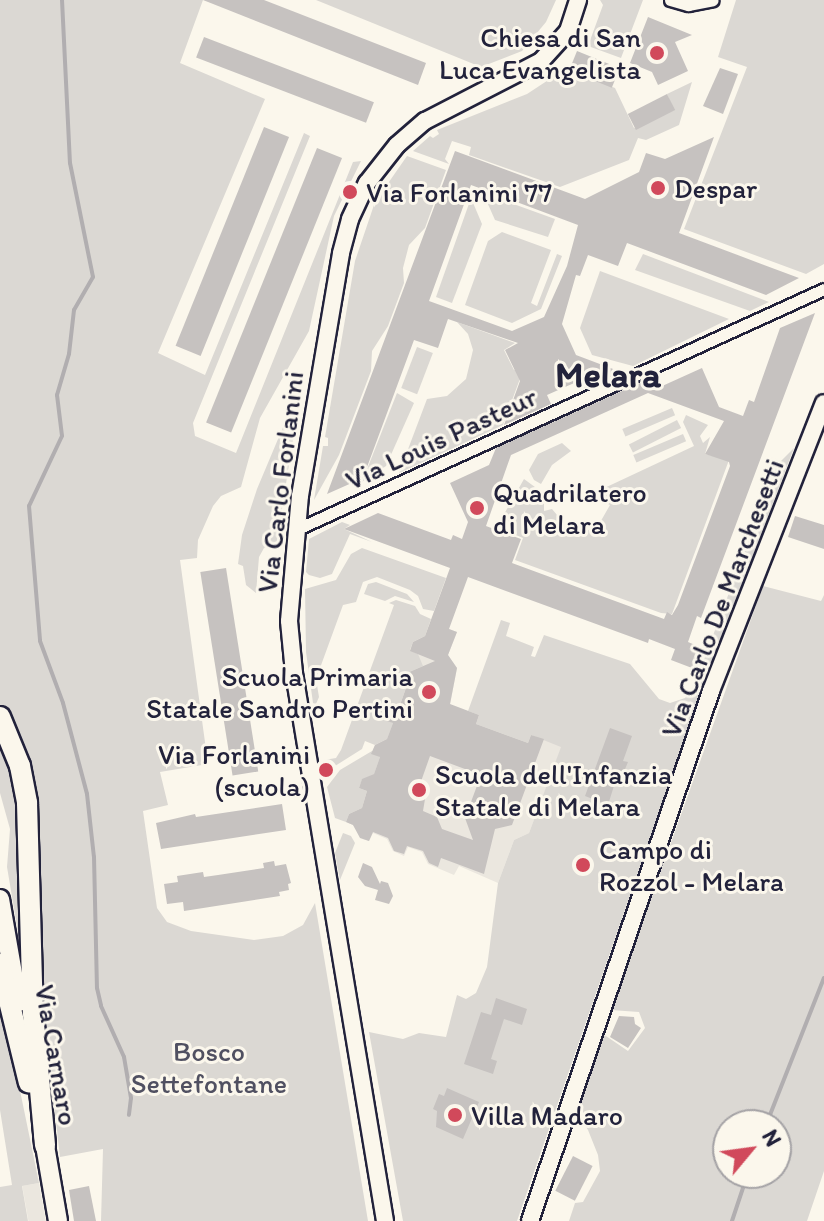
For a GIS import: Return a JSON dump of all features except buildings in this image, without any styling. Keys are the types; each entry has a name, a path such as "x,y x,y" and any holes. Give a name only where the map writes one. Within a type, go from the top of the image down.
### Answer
{"highway":[{"path":"0,717 20,766 27,803 33,1013 45,1145"},
{"path":"0,964 45,1145"}],"main road":[{"name":"Via Carlo Forlanini","path":"385,1221 294,673 289,621 295,530 341,253 350,219 367,183 397,145 433,115 515,78 541,61 568,31 578,0"},
{"name":"Via Carlo De Marchesetti","path":"530,1221 711,691 824,403"},
{"name":"Via Carnaro","path":"0,899 58,1221"}],"street":[{"path":"670,0 688,5 713,0"},
{"name":"Via Louis Pasteur","path":"295,530 824,289"}],"shaded area":[{"path":"449,629 457,632 448,655 457,668 450,705 479,715 476,724 528,743 531,735 562,746 529,833 514,840 498,883 459,866 454,875 428,864 422,852 408,847 404,856 393,851 387,839 373,833 369,841 363,839 353,825 346,822 349,814 362,808 367,791 359,788 375,745 387,739 384,720 387,711 400,705 406,689 397,685 413,642"},
{"path":"39,1183 46,1221 28,1221 22,1186"}],"green space":[{"name":"Bosco Settefontane","path":"0,0 203,0 180,63 265,99 158,353 205,375 304,133 310,136 193,423 195,436 236,453 353,162 361,161 334,216 309,331 260,418 241,487 221,496 213,506 198,540 197,558 180,560 208,764 160,772 168,805 143,811 157,908 167,922 191,931 254,940 283,936 303,925 315,903 368,1221 101,1221 103,1149 60,1157 44,1014 43,943 19,938 7,867 10,829 0,793"},
{"path":"316,0 556,0 546,22 522,51 481,67"},
{"path":"600,0 643,0 621,58 588,46 603,5"},
{"path":"736,0 824,0 824,264 806,274 684,229 747,67 718,57"},
{"path":"569,70 615,88 634,128 674,110 667,94 692,82 679,125 646,140 638,138 629,160 560,187 469,155 471,147 452,141 445,159 449,164 413,151 430,136 433,138 439,134 437,130 527,94 559,73 566,80"},
{"path":"407,156 446,170 425,228 409,245 403,268 404,283 388,326 372,351 371,371 339,455 314,500 323,446 328,446 328,438 325,437 355,261 375,202"},
{"path":"483,193 555,219 548,237 495,220"},
{"path":"471,198 482,224 452,303 436,297"},
{"path":"502,232 551,250 531,303 537,306 557,254 562,256 541,309 512,323 465,305 488,241"},
{"path":"643,254 769,302 750,311 635,270"},
{"path":"600,271 729,319 633,366 592,355 580,328"},
{"path":"457,322 515,343 504,350 514,370 525,365 503,425 399,473 427,399 447,396 466,379 473,350 468,334"},
{"path":"417,347 433,353 417,394 401,388"},
{"path":"302,382 277,541 264,548 259,557 256,593 246,585 243,566 238,564 242,535 257,489"},
{"path":"397,393 414,403 386,466 362,482"},
{"path":"672,408 675,415 625,436 622,429"},
{"path":"686,415 708,425 700,436 703,443 710,437 705,454 729,460 672,614 661,613 515,560 523,538 504,530 506,524 495,530 524,479 539,490 538,495 544,496 544,511 552,509 568,528 586,531 598,526 610,505 594,497 598,491 694,446 683,422"},
{"path":"677,420 681,428 633,453 629,445"},
{"path":"683,434 686,441 636,462 633,455"},
{"path":"562,443 571,451 552,465 541,484 534,480 529,470 538,454"},
{"path":"794,448 702,688 517,1221 403,1221 369,1032 403,1039 419,1033 446,1037 457,995 466,999 476,993 487,967 498,883 514,840 529,833 561,747 531,735 528,743 476,724 479,715 468,711 501,620 510,623 506,636 534,647 531,656 535,657 544,635 630,664 659,699 670,703 685,698 694,686 777,465"},
{"path":"342,522 350,525 344,529 372,542 350,534 332,574 320,578 309,575 306,572 309,539"},
{"path":"362,548 446,578 434,611 423,609 418,596 410,590 377,577 363,582 356,602 343,605 316,679 319,697 316,704 313,703 306,652 305,589 336,580 351,554"},
{"path":"376,582 407,594 414,602 395,596 385,601 364,594 368,584"},
{"path":"763,586 821,601 824,595 824,1171 807,1221 569,1221 575,1203 583,1202 600,1171 598,1155 588,1130 576,1112 603,1034 628,1051 645,1028 639,1012 611,1010"},
{"path":"396,600 415,606 420,614 431,619 425,636 413,642 410,650 418,654 423,666 400,676 397,685 406,688 400,705 387,711 384,719 393,723 387,739 375,745 365,741 362,749 335,766 326,778 329,773 324,760 336,758 341,750 394,605 389,603"},
{"path":"372,751 380,757 374,774 362,780 359,788 367,791 362,808 349,814 346,822 335,818 327,787 340,770"},
{"path":"343,833 351,836 355,843 340,880 335,853"},
{"path":"0,993 39,1183 22,1186 28,1221 0,1221 0,1187 12,1185 0,1110"}],"waterway":[{"path":"62,0 70,163 93,277 74,310 69,354 57,395 62,436 29,506 40,641 63,703 87,794 94,857 97,988 101,1006 124,1057 131,1098 129,1115"},
{"path":"772,1109 824,978"},
{"path":"732,1221 743,1189"}],"place":[{"name":"Chiesa di San Luca Evangelista","path":"657,53"},
{"name":"Despar","path":"658,188"},
{"name":"Via Forlanini 77","path":"350,192"},
{"name":"Quadrilatero di Melara","path":"477,508"},
{"name":"Scuola Primaria Statale Sandro Pertini","path":"429,692"},
{"name":"Via Forlanini (scuola)","path":"326,770"},
{"name":"Scuola dell'Infanzia Statale di Melara","path":"419,790"},
{"name":"Campo di Rozzol - Melara","path":"583,865"},
{"name":"Villa Madaro","path":"455,1115"}],"district":[{"name":"Melara","path":"608,375"}]}
